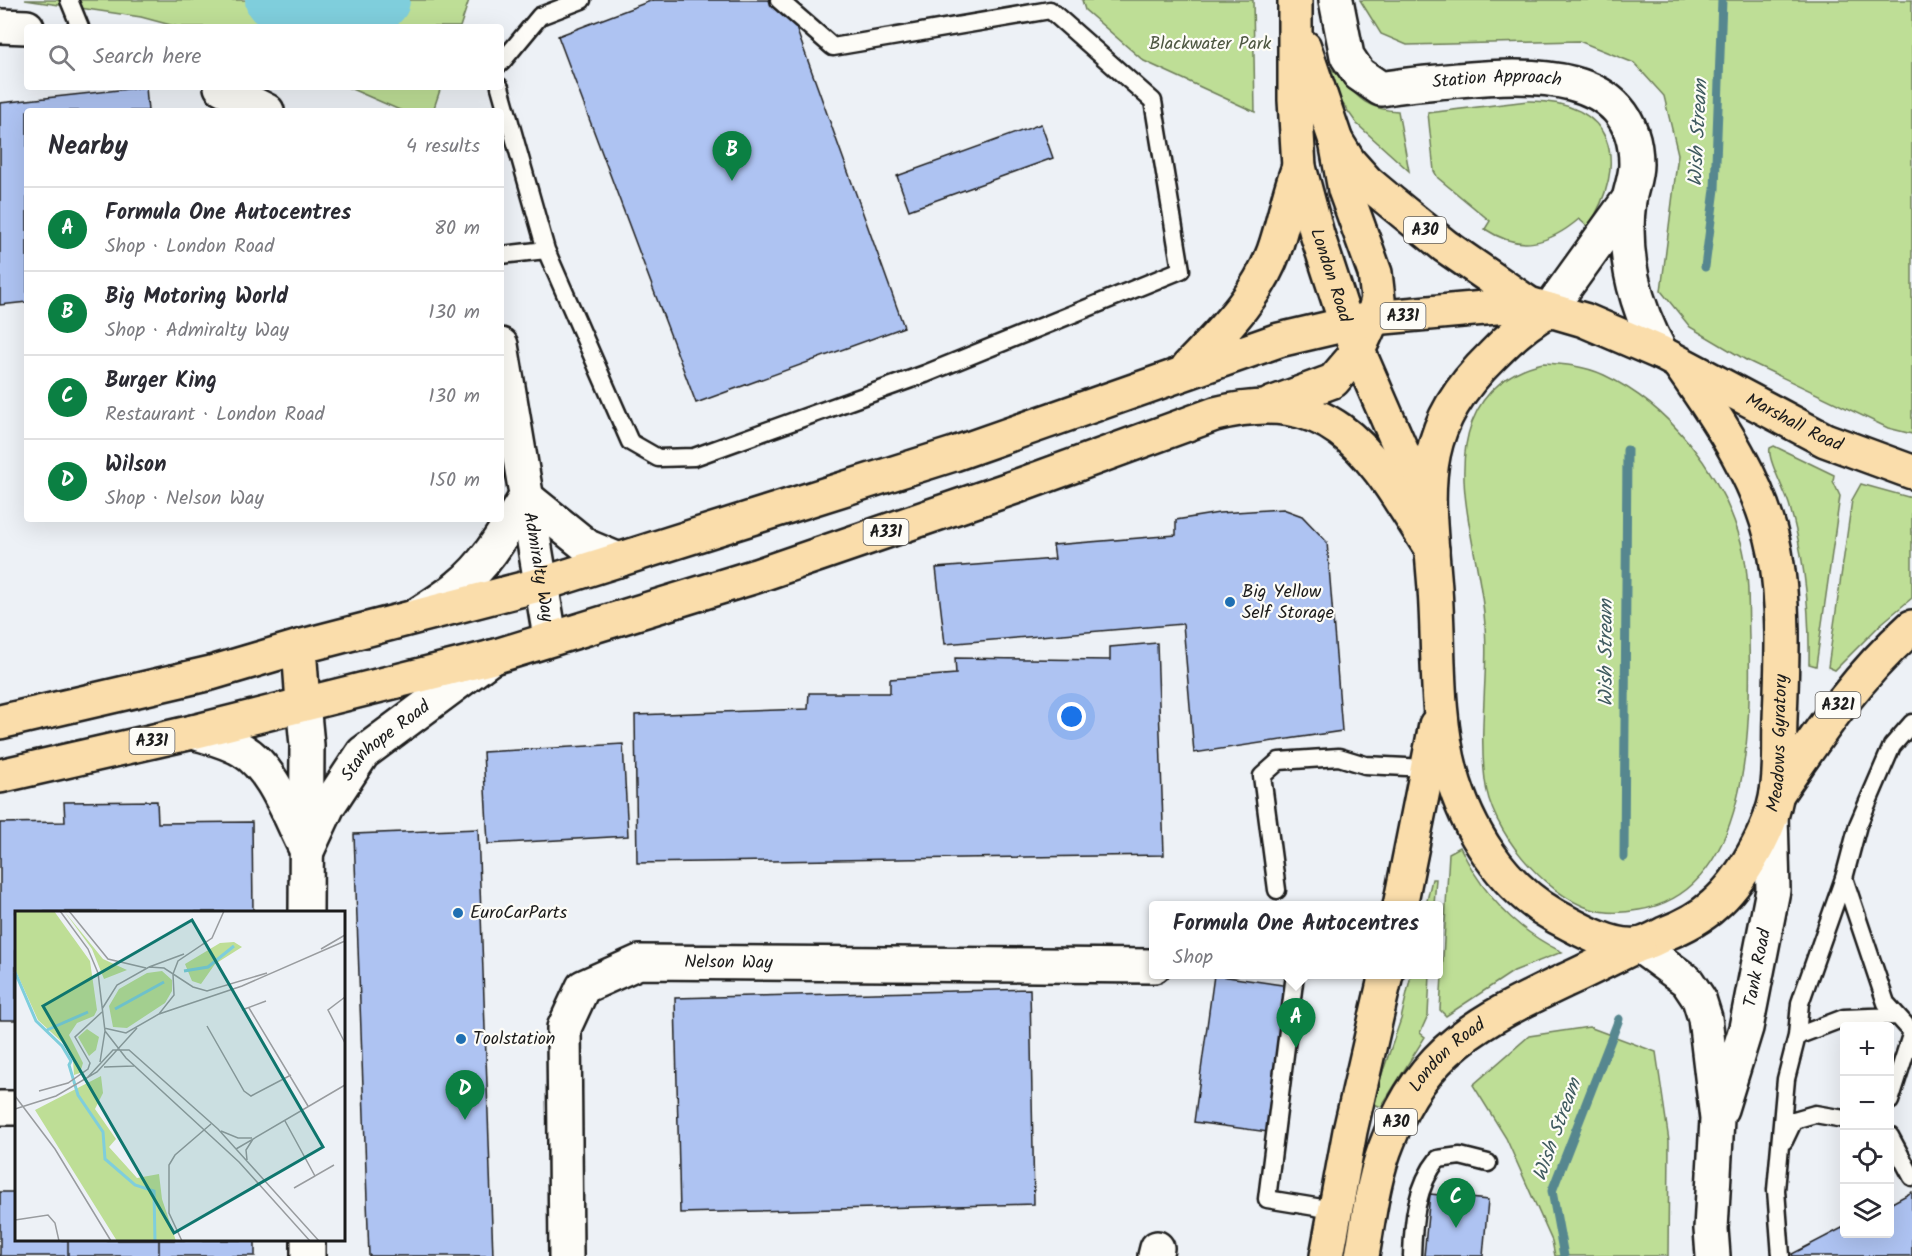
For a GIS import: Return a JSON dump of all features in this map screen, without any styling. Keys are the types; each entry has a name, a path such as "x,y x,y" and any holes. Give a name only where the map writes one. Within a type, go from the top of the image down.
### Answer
{"main road":[{"name":"London Road","path":"1296,11 1336,141"},
{"name":"London Road","path":"1296,11 1295,100 1299,167 1317,234 1358,331 1429,514"},
{"name":"A30","path":"1336,141 1349,162 1383,195 1445,246 1539,307"},
{"path":"1269,405 1333,381 1378,284 1345,190 1336,141"},
{"path":"1182,372 1251,296 1274,251 1289,191 1299,167"},
{"path":"1638,945 1606,939 1567,923 1530,900 1499,869 1479,840 1452,774 1440,708 1437,611 1429,514 1430,474 1438,431 1456,395 1528,322 1539,307 1584,320 1670,359"},
{"name":"A331","path":"0,722 211,673 299,647 542,584 944,458 1255,346 1539,307"},
{"name":"Marshall Road","path":"1670,359 1825,440 1912,472"},
{"name":"Meadows Gyratory","path":"1638,945 1689,923 1721,899 1756,848 1774,805 1782,640 1775,550 1743,467 1704,399 1670,359"},
{"name":"A331","path":"0,776 193,732 493,657 550,637 767,572 1015,487 1215,414 1244,407 1269,405 1305,412 1324,420 1351,437 1376,464 1432,550"},
{"name":"A321","path":"1774,805 1844,698 1864,673 1912,627"},
{"path":"299,647 303,703"},
{"path":"1401,901 1440,708"},
{"name":"London Road","path":"1362,1256 1373,1194 1388,1141 1409,1097 1437,1059 1484,1021 1638,945"},
{"name":"A30","path":"1327,1256 1319,1208 1385,979"}],"street":[{"name":"Station Approach","path":"1336,2 1347,56 1359,74 1381,89 1480,78 1542,76 1587,87 1600,94 1623,118 1632,136 1636,164 1629,199 1628,227 1632,287 1647,328 1670,359"},
{"path":"0,26 24,27"},
{"path":"227,90 261,108"},
{"name":"Station Approach","path":"1539,307 1629,199"},
{"name":"Admiralty Way","path":"504,361 550,637"},
{"name":"Admiralty Way","path":"526,497 588,547 619,560"},
{"name":"Admiralty Way","path":"414,617 459,586 473,573 490,554 526,497"},
{"name":"Stanhope Road","path":"307,851 328,806 363,753 493,657"},
{"name":"Stanhope Road","path":"303,703 307,745 306,911"},
{"name":"Stanhope Road","path":"193,732 243,750 255,761 273,785 307,851"},
{"name":"Tank Road","path":"1717,1119 1746,1028 1773,890 1774,805"},
{"name":"Tank Road","path":"1638,945 1687,981 1699,999 1709,1043 1717,1119 1711,1229 1713,1256"},
{"name":"Nelson Way","path":"566,1256 564,1028 583,987 639,962 1149,966"},
{"path":"308,1241 309,1256"}],"lane":[{"path":"69,0 79,24"},
{"path":"504,59 540,16 582,0"},
{"path":"501,90 546,250 630,442 658,458 694,456 914,378 1181,270 1153,101 1050,10 833,47 779,0"},
{"path":"504,255 546,250"},
{"path":"1781,1256 1776,1190 1786,1078 1797,1036 1800,1003 1844,878 1858,825 1892,746 1912,723"},
{"path":"1277,890 1262,776 1279,761 1339,757 1365,765 1427,768"},
{"path":"1844,878 1886,1003 1912,1032 1894,1088"},
{"path":"1294,979 1267,1199 1319,1208"},
{"path":"1797,1036 1844,1018 1896,1016"},
{"path":"1780,1150 1794,1120 1815,1114 1840,1118"},
{"path":"1894,1143 1912,1177"},
{"path":"1412,1256 1413,1234 1422,1184 1428,1171 1438,1159 1460,1156 1488,1162"}],"green space":[{"path":"25,0 469,0 461,24 167,24 141,17"},
{"name":"Blackwater Park","path":"1082,0 1253,0 1255,112 1144,61 1085,10"},
{"path":"1360,0 1912,0 1912,434 1888,428 1746,360 1690,327 1661,291 1678,154 1664,96 1634,63 1579,41 1407,45 1381,34"},
{"path":"1331,68 1353,92 1367,103 1386,110 1398,111 1409,171 1357,124 1338,97"},
{"path":"354,90 440,90 434,108 395,108"},
{"path":"1528,101 1557,103 1580,111 1596,123 1606,139 1610,158 1608,180 1601,203 1588,227 1579,219 1545,240 1522,243 1510,241 1485,229 1490,221 1438,178 1434,171 1428,113"},
{"path":"1543,363 1574,366 1604,375 1651,404 1671,423 1707,467 1721,491 1744,554 1748,603 1748,716 1745,758 1737,800 1724,839 1704,872 1676,897 1639,910 1597,911 1555,890 1522,858 1508,839 1489,799 1485,780 1483,759 1486,655 1484,614 1465,492 1466,444 1477,411 1491,391 1510,376"},
{"path":"1774,446 1834,475 1833,481 1840,496 1816,666 1809,664 1809,623 1803,563 1789,504 1771,460 1770,448"},
{"path":"1861,484 1912,498 1912,598 1882,623 1835,670 1828,667 1852,500"},
{"path":"1460,847 1479,880 1502,908 1530,933 1562,952 1514,971 1446,1016 1440,1010 1449,853"},
{"path":"1432,879 1436,879 1434,901 1427,901"},
{"path":"1410,979 1430,979 1428,1015 1420,1033 1425,1037 1381,1107 1372,1103 1401,1019"},
{"path":"1589,1027 1656,1052 1669,1141 1668,1256 1555,1256 1552,1241 1506,1138 1473,1085 1529,1036"}],"building":[{"path":"653,0 786,0 904,327 696,403 558,36"},
{"path":"119,90 146,90 148,108 24,108 24,302 0,305 0,103"},
{"path":"1041,124 1053,158 909,210 897,176"},
{"path":"1283,509 1302,516 1327,542 1342,731 1194,753 1183,624 945,644 936,568 1055,559 1053,545 1176,535 1176,520 1219,513"},
{"path":"1157,643 1164,855 637,863 635,715 808,709 809,693 890,693 890,679 956,674 955,658 1110,660 1110,647"},
{"path":"623,744 628,836 488,844 483,752"},
{"path":"157,801 158,823 252,822 253,911 15,911 15,1020 0,1020 0,823 65,822 64,802"},
{"path":"478,829 493,1256 369,1256 354,834"},
{"path":"1213,979 1241,979 1289,986 1268,1132 1194,1122"},
{"path":"1030,989 1034,1204 680,1213 675,998"},
{"path":"0,1192 15,1192 15,1241 68,1241 68,1256 0,1256"},
{"path":"1912,1192 1912,1256 1793,1256 1792,1254 1840,1229 1840,1238 1894,1238 1894,1202"},
{"path":"1430,1194 1488,1200 1483,1256 1424,1256"},
{"path":"68,1241 159,1241 159,1256 68,1256"},
{"path":"159,1241 255,1241 255,1256 159,1256"}],"waterway":[{"path":"274,0 324,24"},
{"path":"342,24 370,12 381,0"},
{"name":"Wish Stream","path":"1705,267 1715,189 1722,0"},
{"name":"Wish Stream","path":"1624,857 1627,450"},
{"name":"Wish Stream","path":"1564,1256 1552,1191 1619,1019"}],"place":[{"name":"Big Motoring World","path":"732,181"},
{"name":"Big Yellow Self Storage","path":"1230,602"},
{"name":"EuroCarParts","path":"458,913"},
{"name":"Toolstation","path":"461,1039"},
{"name":"Formula One Autocentres","path":"1296,1048"},
{"name":"Wilson","path":"465,1120"},
{"name":"Burger King","path":"1456,1228"}]}
